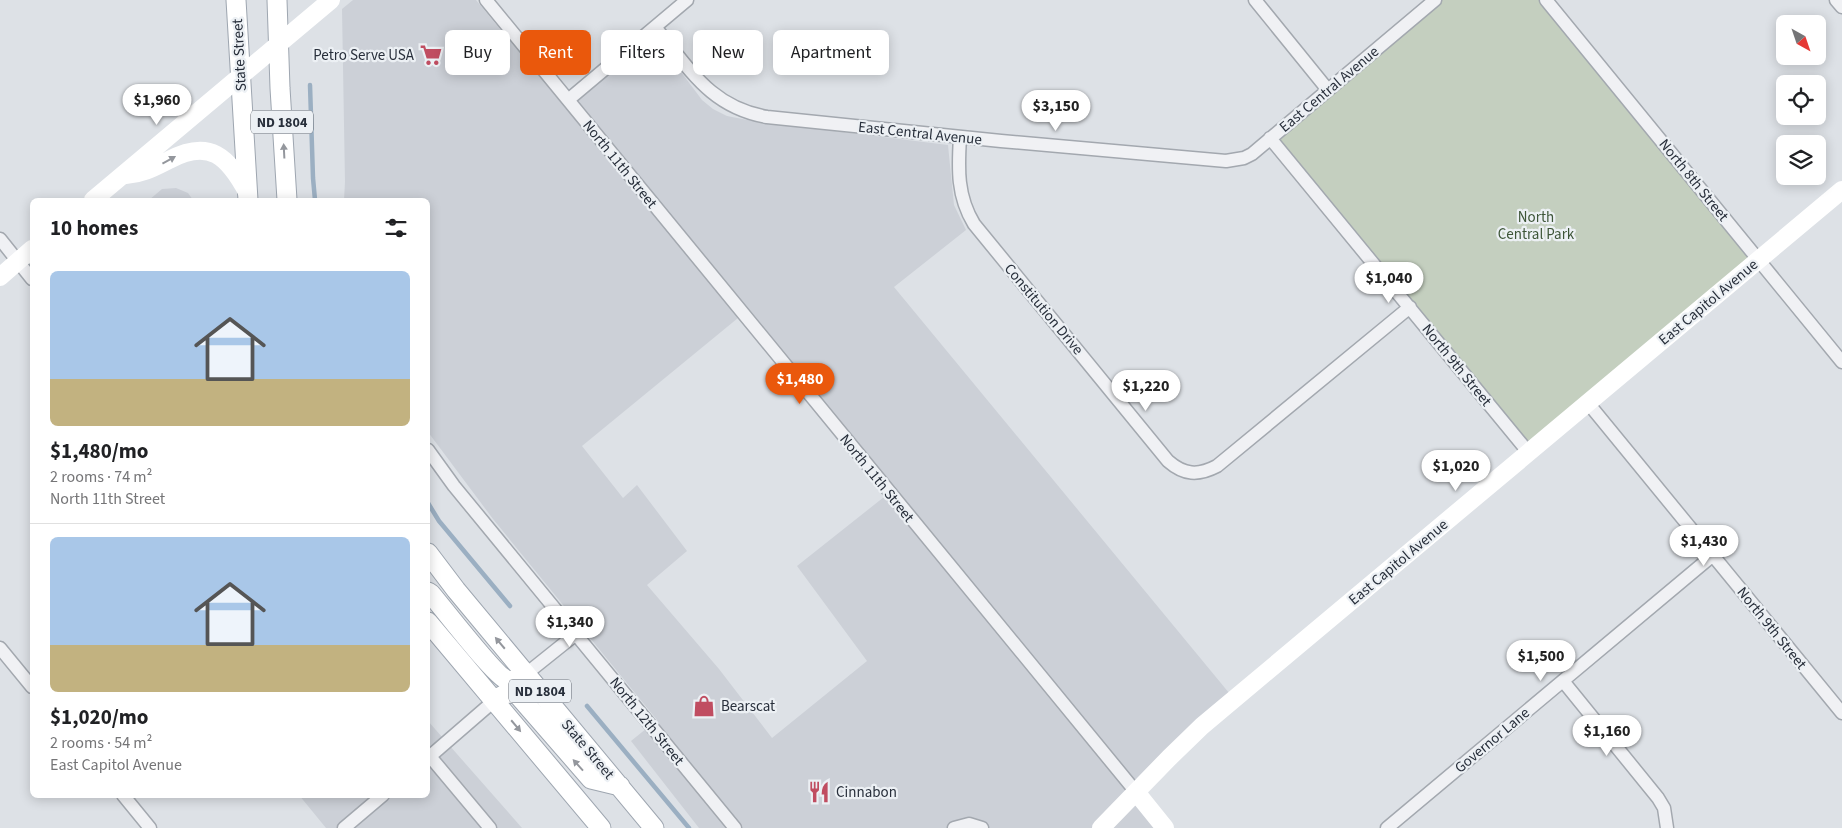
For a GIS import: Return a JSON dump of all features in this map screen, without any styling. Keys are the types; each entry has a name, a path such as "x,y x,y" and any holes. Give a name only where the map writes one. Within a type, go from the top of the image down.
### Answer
{"main road":[{"name":"State Street","path":"236,0 248,196"},
{"name":"ND 1804","path":"277,0 287,198"},
{"name":"State Street","path":"430,556 456,590 654,828"},
{"path":"430,593 501,676 508,680 517,679 526,674"},
{"name":"ND 1804","path":"430,624 601,828"},
{"path":"495,700 506,693 512,692 518,695 591,779 620,786"}],"street":[{"path":"95,198 331,0"},
{"name":"North 11th Street","path":"486,0 1136,792"},
{"path":"568,100 687,0"},
{"path":"1255,0 1328,90"},
{"name":"East Central Avenue","path":"655,27 708,90 730,106 749,114 960,137 1226,161 1252,154 1435,0"},
{"name":"North 8th Street","path":"1546,0 1842,362"},
{"path":"1836,0 1842,7"},
{"name":"Constitution Drive","path":"960,137 960,188 966,208 974,224 1168,461 1182,471 1198,474 1217,466 1410,307"},
{"name":"North 9th Street","path":"1270,138 1528,453"},
{"path":"123,175 144,172 189,151 211,151 229,163 248,196"},
{"name":"East Capitol Avenue","path":"1101,828 1168,758 1202,726 1842,190"},
{"path":"0,238 30,276"},
{"path":"0,277 30,252"},
{"name":"North 9th Street","path":"1588,403 1842,713"},
{"name":"North 12th Street","path":"430,453 454,486 735,828"},
{"name":"Governor Lane","path":"1387,828 1712,556"},
{"path":"526,674 576,634"},
{"path":"0,648 30,685"},
{"path":"1563,681 1658,798 1664,808 1667,828"},
{"path":"430,754 495,700"},
{"path":"430,758 490,828"},
{"path":"1136,792 1165,828"},
{"path":"125,798 150,828"},
{"path":"344,828 379,798"},
{"path":"954,828 969,824 982,828"}],"shaded area":[{"path":"353,0 476,0 501,30 445,30 445,75 510,75 510,41 520,53 520,75 538,75 566,109 607,75 683,75 702,100 713,109 727,116 753,121 948,145 954,205 966,230 894,287 1239,705 1193,744 1137,804 1156,828 699,828 631,741 657,720 493,519 430,435 430,198 344,198 342,9","holes":["738,318 884,497 797,566 867,661 772,738 719,669 647,585 687,551 637,485 623,498 582,446"]},
{"path":"176,188 188,193 192,198 151,198 162,189"},
{"path":"430,723 522,828 326,828 301,798 430,798"}],"green space":[{"name":"North Central Park","path":"1435,0 1546,0 1759,259 1529,453 1270,138"}],"waterway":[{"path":"310,85 315,198"},
{"path":"430,506 439,521 510,606"},
{"path":"587,706 689,828"}],"place":[{"name":"Petro Serve USA","path":"431,55"},
{"name":"Bearscat","path":"704,706"},
{"name":"Cinnabon","path":"819,792"}]}
